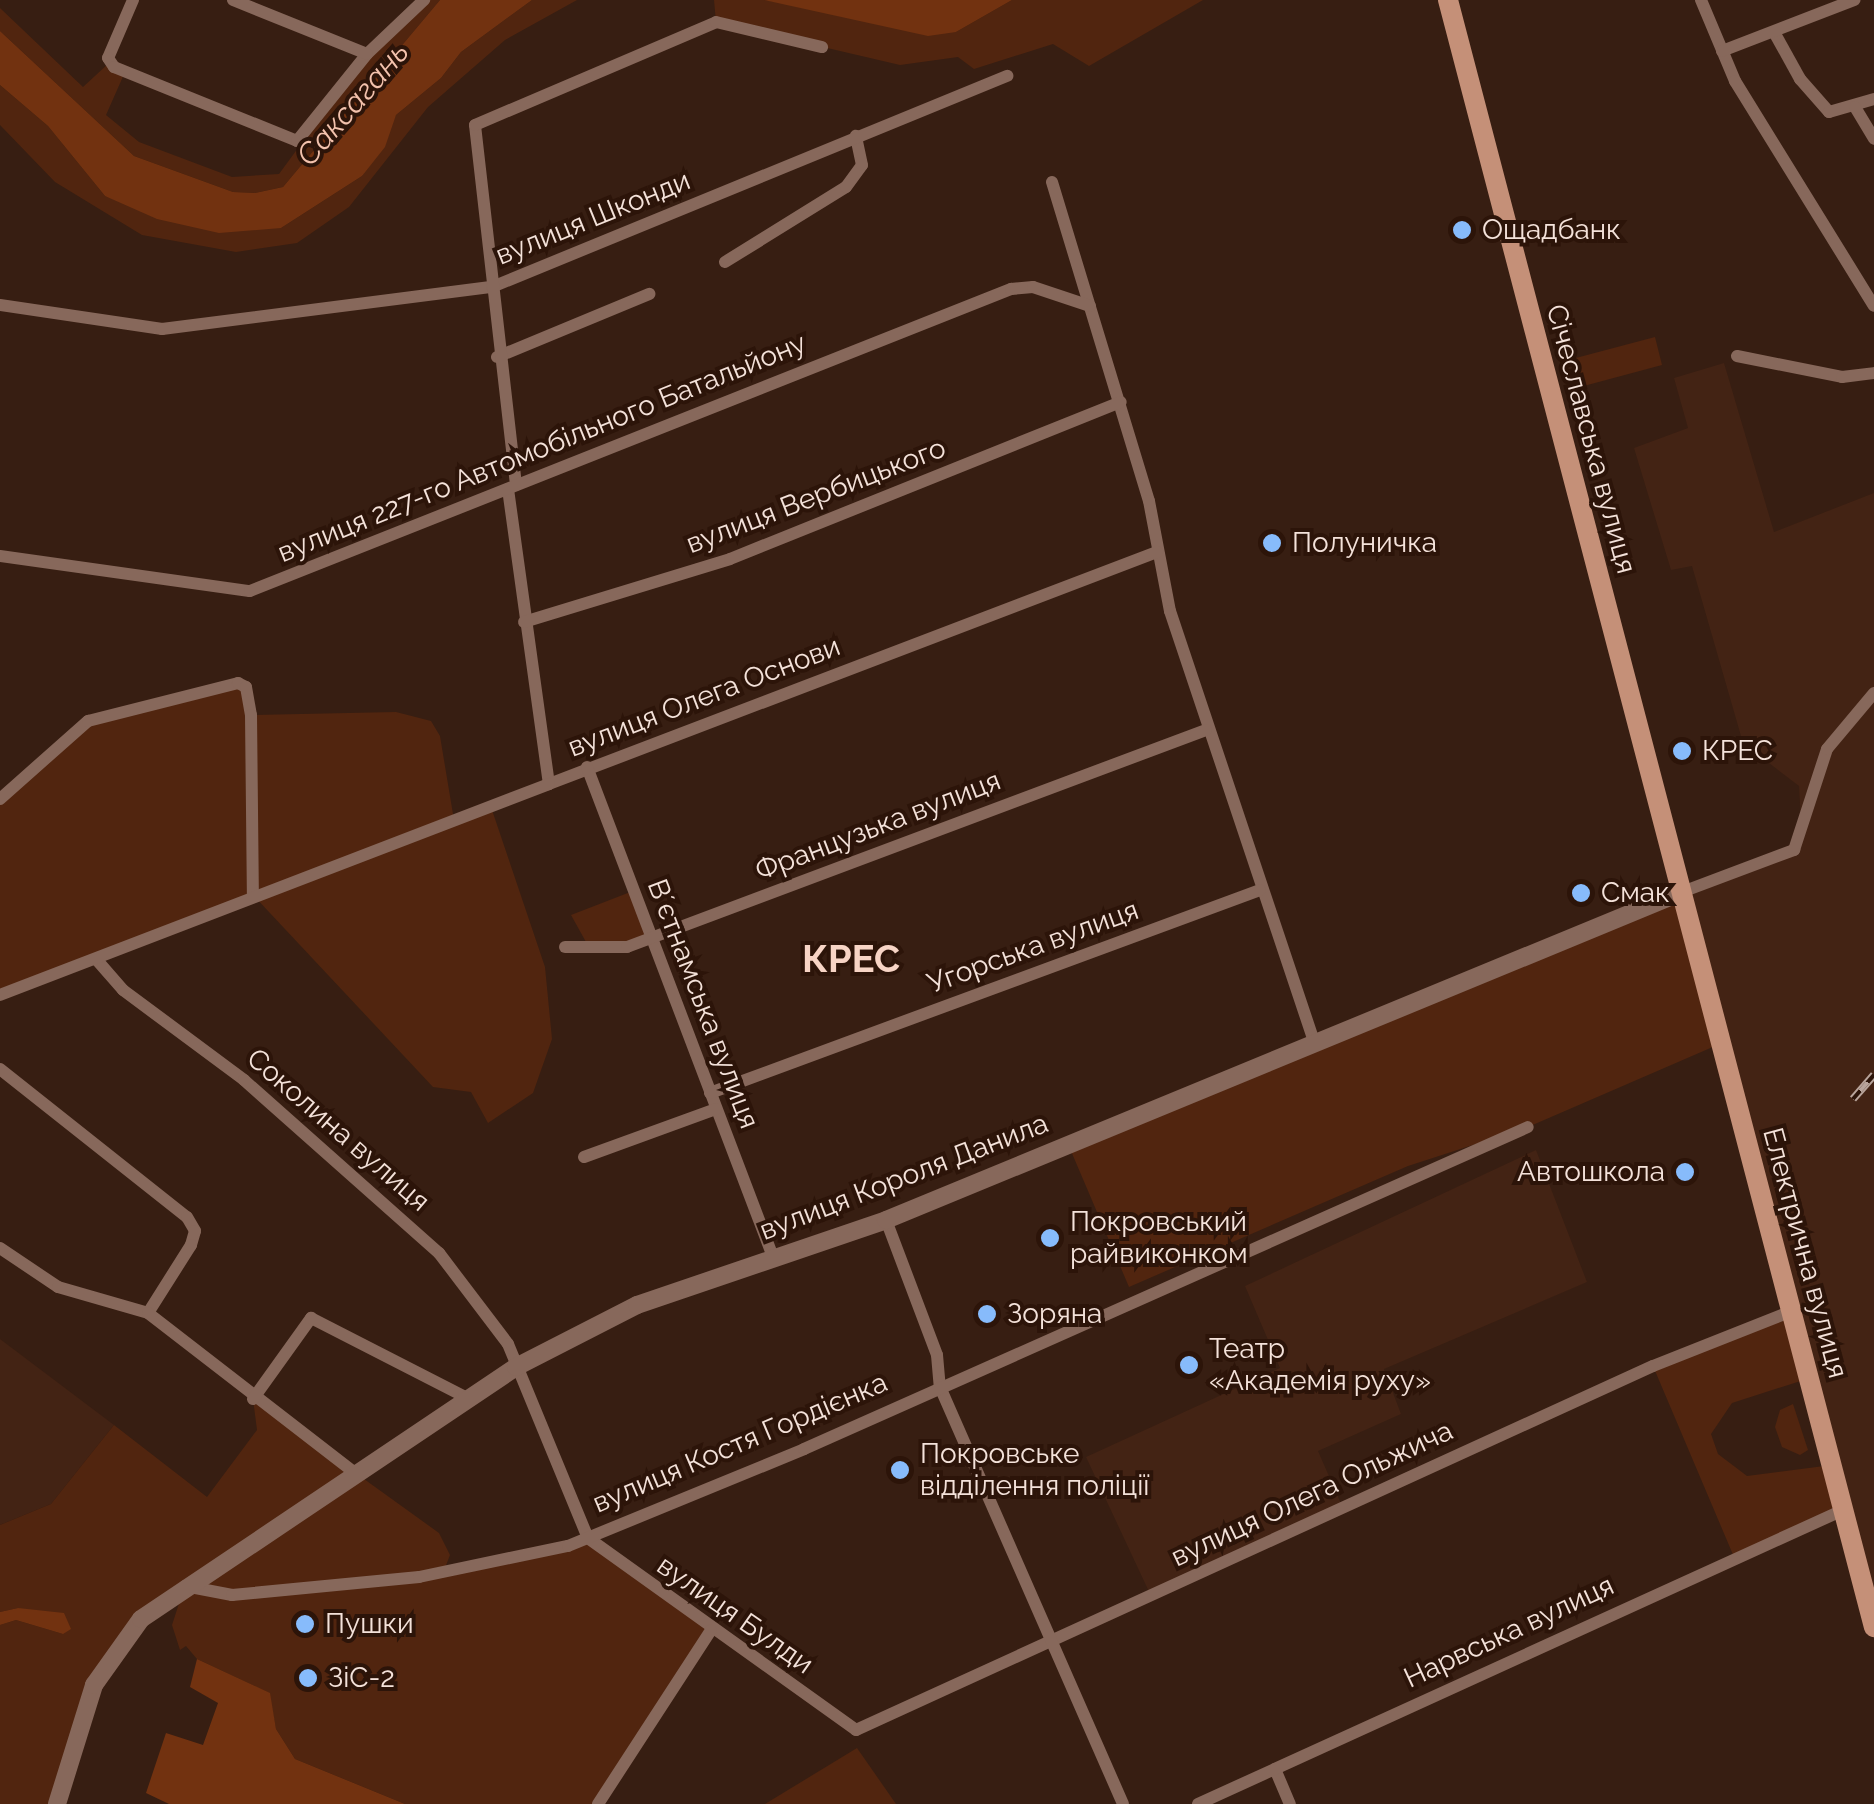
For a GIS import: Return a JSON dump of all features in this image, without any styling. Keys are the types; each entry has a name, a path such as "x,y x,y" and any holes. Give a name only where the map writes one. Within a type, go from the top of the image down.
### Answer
{"main road":[{"name":"Січеславська вулиця","path":"1448,0 1682,892"},
{"name":"вулиця Короля Данила","path":"184,1586 516,1367 637,1305 886,1220 1314,1040 1682,892"},
{"name":"Електрична вулиця","path":"1682,892 1874,1628"},
{"path":"57,1804 94,1685 110,1655 141,1619 184,1586"}],"street":[{"path":"133,0 108,58 114,67 298,141 367,54 424,0"},
{"path":"234,0 367,54"},
{"path":"1701,0 1722,51 1874,306"},
{"path":"1722,51 1854,0"},
{"name":"вулиця Олега Основи","path":"822,47 716,22 480,121 473,132 524,622 549,784 1157,552"},
{"path":"1774,32 1824,108 1838,114 1874,99"},
{"name":"вулиця Шконди","path":"0,304 162,328 492,287 1007,76"},
{"path":"1855,107 1874,138"},
{"path":"725,262 846,187 862,165 856,136"},
{"path":"1052,182 1121,402 1206,730 1314,1040"},
{"name":"вулиця 227-го Автомобільного Батальйону","path":"0,556 238,594 1011,289 1032,286 1090,306"},
{"path":"497,357 650,294"},
{"path":"1738,356 1842,377 1874,374"},
{"name":"вулиця Вербицького","path":"524,622 730,559 1121,402"},
{"path":"0,799 88,721 238,684 246,687 251,715 253,895"},
{"path":"1682,892 1794,850 1828,748 1874,693"},
{"name":"Французька вулиця","path":"565,946 627,947 1206,730"},
{"name":"Вʼєтнамська вулиця","path":"586,768 773,1257"},
{"path":"0,996 253,895 549,784"},
{"name":"Угорська вулиця","path":"710,1093 1260,890"},
{"name":"Соколина вулиця","path":"96,959 123,990 244,1080 401,1215 498,1326 588,1538"},
{"path":"0,1068 187,1217 194,1231 192,1245 148,1313"},
{"path":"584,1158 716,1109"},
{"name":"вулиця Костя Гордієнка","path":"184,1586 232,1595 442,1574 588,1538 940,1387 1528,1126"},
{"path":"886,1220 937,1354 940,1387 1122,1804"},
{"path":"0,1248 58,1287 148,1313 254,1399 354,1472"},
{"name":"вулиця Олега Ольжича","path":"856,1730 1653,1366 1792,1311"},
{"path":"254,1399 311,1318 467,1398"},
{"name":"Нарвська вулиця","path":"1198,1804 1843,1510"},
{"name":"вулиця Булди","path":"588,1538 711,1630 856,1730"},
{"path":"598,1804 648,1737 711,1630"},
{"path":"1275,1769 1290,1804"}],"shaded area":[{"path":"424,0 440,0 283,187 255,193 233,192 134,156 0,31 0,8 83,87 109,63 125,72 106,115 139,142 232,177 279,174 367,54"},
{"path":"532,0 577,0 505,40 428,107 349,207 297,243 236,252 142,235 55,182 0,125 0,85 48,126 105,196 281,228 362,176 396,115 441,78 461,52"},
{"path":"714,0 764,0 956,32 1012,0 1203,0 1089,66 1053,44 974,69 958,57 900,65 716,22"},
{"path":"1655,337 1662,365 1580,387 1572,359"},
{"path":"1724,363 1774,532 1874,493 1874,1627 1682,892 1802,840 1799,786 1743,743 1692,566 1671,570 1634,448 1688,428 1674,378"},
{"path":"238,683 251,715 396,712 431,721 440,736 454,820 491,807 545,967 552,1039 533,1093 488,1123 471,1092 433,1087 253,895 0,995 0,799 73,730"},
{"path":"633,891 651,938 627,947 586,942 571,915"},
{"path":"1682,892 1722,1043 1528,1127 1408,1166 1129,1287 1068,1144"},
{"path":"1536,1150 1587,1282 1384,1369 1401,1414 1318,1451 1342,1506 1151,1596 1086,1457 1280,1368 1245,1286"},
{"path":"1792,1311 1810,1378 1732,1403 1711,1434 1718,1454 1747,1476 1832,1465 1843,1510 1734,1557 1653,1366"},
{"path":"0,1339 114,1425 51,1504 0,1525"},
{"path":"253,1399 439,1533 450,1555 443,1573 588,1538 711,1630 596,1804 405,1804 295,1759 276,1729 269,1693 197,1659 186,1646 180,1650 172,1625 184,1588 110,1655 58,1804 0,1804 0,1625 16,1620 63,1634 18,1608 0,1612 0,1525 51,1504 114,1425 207,1497 257,1430"},
{"path":"1793,1404 1808,1450 1800,1455 1782,1447 1775,1427 1780,1410"},
{"path":"857,1748 896,1804 765,1804"}],"water":[{"name":"Саксагань","path":"440,0 532,0 461,52 441,78 396,115 385,147 362,176 281,228 219,233 157,219 105,196 48,126 0,85 0,31 134,156 233,192 255,193 283,187"},
{"path":"764,0 1012,0 956,32 928,36"},
{"path":"18,1608 64,1613 71,1629 63,1634 16,1620 0,1625 0,1612"},
{"path":"197,1659 270,1693 276,1729 295,1759 405,1804 169,1804 146,1793 166,1733 203,1745 218,1703 190,1687"}],"railway":[{"path":"1853,1099 1874,1075"}],"place":[{"name":"Ощадбанк","path":"1462,230"},
{"name":"Полуничка","path":"1272,543"},
{"name":"КРЕС","path":"1682,751"},
{"name":"Смак","path":"1581,893"},
{"name":"Автошкола","path":"1685,1172"},
{"name":"Покровський райвиконком","path":"1050,1238"},
{"name":"Зоряна","path":"987,1314"},
{"name":"Театр «Академія руху»","path":"1189,1365"},
{"name":"Покровське відділення поліції","path":"900,1470"},
{"name":"Пушки","path":"305,1624"},
{"name":"ЗіС-2","path":"308,1678"}],"district":[{"name":"КРЕС","path":"851,959"}]}
